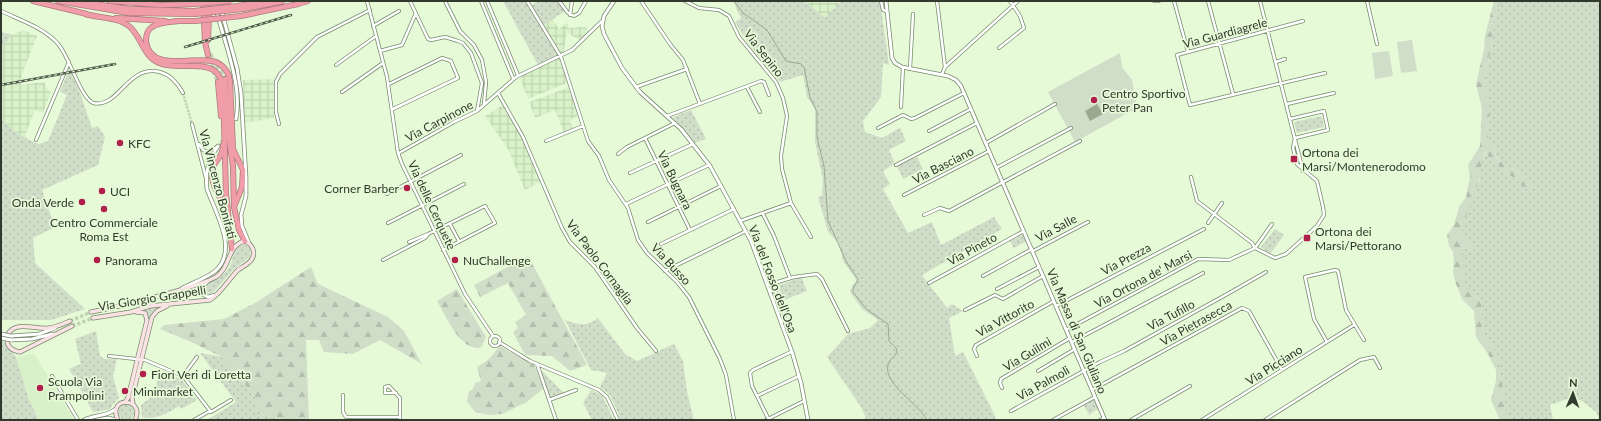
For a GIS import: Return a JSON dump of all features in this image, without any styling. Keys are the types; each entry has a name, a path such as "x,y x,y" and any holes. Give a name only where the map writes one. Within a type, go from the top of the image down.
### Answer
{"highway":[{"path":"33,1 126,24 135,33 146,53 160,63 174,66 206,67 213,70 220,76 223,88 227,214 232,249"},
{"path":"58,1 129,13 234,11 284,1"},
{"path":"74,1 129,9 194,12 267,1"},
{"path":"110,1 144,4 192,4 230,1"},
{"path":"158,1 192,4"},
{"path":"203,1 205,44 209,54 209,16 207,1"},
{"path":"85,14 125,19 195,21 240,16 308,1"},
{"path":"179,21 161,23 151,27 147,34 147,43 152,53 163,60 175,62 211,60 219,63 228,73 230,81 233,149 243,170 242,187 234,207"},
{"path":"225,79 229,140 233,166 234,207 239,230 247,242"},
{"path":"218,82 223,146 221,155 213,168 214,185 227,214"}],"main road":[{"path":"232,249 237,244 247,242"},
{"name":"Via Giorgio Grappelli","path":"93,318 131,312 150,306 206,301 216,295 233,275 252,258 254,251 247,242"},
{"name":"Via Giorgio Grappelli","path":"91,312 135,303 208,281 224,270 230,258 232,249"},
{"path":"117,420 116,409 128,398 149,322 159,310 177,303"},
{"path":"131,312 143,312 149,322"},
{"path":"70,321 56,327 43,329 18,326 13,328 8,334 7,344 11,349 20,352 72,326"},
{"path":"139,420 132,398 140,358"},
{"path":"125,402 133,404"},
{"path":"135,420 137,415"}],"street":[{"path":"214,1 237,92 238,110 236,120"},
{"path":"218,1 237,68 241,93 246,196 241,215 242,226 247,242"},
{"name":"Via delle Cerquete","path":"367,1 389,84 398,153 421,206 465,294 493,336"},
{"path":"410,1 428,39 431,40 445,37 460,42 473,56 482,85 477,111"},
{"path":"445,1 460,31 476,48 483,61 486,83 484,105"},
{"path":"481,1 513,78"},
{"path":"487,1 518,76"},
{"name":"Via Busso","path":"527,1 561,57 589,143 597,153 608,179 626,204 638,240 646,252 677,282 690,298 720,359 726,375 734,420"},
{"path":"559,1 570,15"},
{"path":"570,15 572,1"},
{"path":"570,15 578,14 586,1"},
{"path":"602,21 614,1"},
{"path":"642,1 671,45 681,56 700,104"},
{"name":"Via Sepino","path":"685,1 699,8 720,11 729,16 738,36 776,82 787,114 781,159 791,203 811,237"},
{"path":"881,1 883,10 888,11"},
{"path":"886,1 893,60 896,64 910,69 942,74 945,67 1018,1"},
{"path":"937,1 945,67"},
{"path":"999,48 1024,28 1019,15 1010,1"},
{"path":"1154,2 1159,1"},
{"path":"1174,1 1188,52"},
{"path":"1208,1 1233,94 1325,73"},
{"path":"1191,177 1197,200 1252,243 1255,248 1272,257 1281,257 1322,220 1324,209 1317,181 1303,171 1282,83 1260,1"},
{"path":"1368,1 1377,44"},
{"path":"1,10 46,33 58,43 69,61 85,96 93,103 101,104 109,100 137,75 147,71 157,71 169,76 179,85 183,93"},
{"path":"279,124 276,112 276,82 280,74 317,37 370,10"},
{"path":"373,26 399,11"},
{"path":"380,52 402,45 416,13"},
{"path":"910,69 913,14"},
{"name":"Via Carpinone","path":"398,153 477,111 513,78 561,57 580,45 602,21"},
{"name":"Via del Fosso dell'Osa","path":"602,21 605,36 624,70 636,87 675,123 709,165 746,231 770,290 799,376 808,420"},
{"name":"Via Guardiagrele","path":"1233,94 1190,105 1177,55 1303,21"},
{"path":"336,64 376,36"},
{"path":"389,84 442,58 450,61 458,78 393,109"},
{"path":"1276,62 1285,59"},
{"path":"36,140 69,61"},
{"path":"342,92 384,63"},
{"path":"901,107 903,67"},
{"path":"636,87 687,69"},
{"name":"Via Massa di San Giuliano","path":"942,74 956,80 964,93 1104,419"},
{"path":"667,116 762,81 766,86 769,95"},
{"path":"747,87 760,112"},
{"name":"Via Paolo Cornaglia","path":"498,93 523,137 562,228 570,242 595,267 637,328 656,351"},
{"path":"878,128 902,115 911,119 915,118 964,93"},
{"path":"1287,104 1334,93"},
{"path":"986,143 1054,104"},
{"path":"929,131 971,109"},
{"path":"1290,119 1324,111 1328,130 1295,138"},
{"path":"618,154 626,147 675,123"},
{"path":"896,165 977,123"},
{"name":"Via Vincenzo Bonifati","path":"174,292 214,272 220,266 224,257 225,240 207,189 192,124"},
{"path":"546,141 583,126"},
{"path":"996,168 1071,128"},
{"name":"Via Bugnara","path":"645,138 690,230"},
{"path":"924,215 940,208 948,212 1080,141"},
{"path":"197,142 207,152 218,146"},
{"path":"630,173 693,144"},
{"path":"206,180 208,164 218,146"},
{"name":"Via Basciano","path":"904,195 989,151"},
{"path":"387,194 461,155"},
{"path":"626,204 709,165"},
{"path":"388,223 464,184"},
{"path":"648,222 722,186"},
{"path":"740,221 791,203"},
{"path":"1208,222 1222,203"},
{"path":"409,242 434,232 485,206 495,223 443,250"},
{"path":"661,244 734,209"},
{"path":"763,214 774,236 790,278"},
{"name":"Via Salle","path":"1032,250 1088,222"},
{"path":"450,224 460,241"},
{"path":"1255,248 1272,224"},
{"name":"Via Prezza","path":"1056,306 1204,229"},
{"path":"665,271 746,231"},
{"name":"Via Pineto","path":"929,283 1024,231"},
{"path":"383,260 425,238 428,234"},
{"name":"Via Ortona de' Marsi","path":"1066,330 1198,259 1229,260 1255,248"},
{"path":"983,276 1032,250"},
{"path":"997,290 1039,266"},
{"path":"1327,342 1314,319 1306,276 1337,270 1345,309 1364,340"},
{"name":"Via Tufillo","path":"1084,371 1124,351 1266,272"},
{"path":"768,285 813,273 819,275 848,331"},
{"path":"1072,342 1204,273"},
{"path":"965,310 996,294 1003,299 1043,276"},
{"path":"208,281 202,287 202,294 208,296 216,295"},
{"name":"Via Vittorito","path":"977,356 974,349 976,345 1054,301"},
{"name":"Via Pietrasecca","path":"1092,390 1243,308 1250,313 1282,370"},
{"name":"Via Picciano","path":"1202,420 1354,325"},
{"path":"1,334 11,336 39,334 56,327"},
{"path":"1,338 11,340 32,339 61,332"},
{"path":"499,342 497,345 492,344 490,339 493,336 498,337 499,342 537,364 599,390 606,397 618,420"},
{"name":"Via Guilmi","path":"1002,388 1000,383 1001,379 1070,338"},
{"path":"1038,371 1074,349"},
{"path":"791,352 753,370 750,373 750,380 768,420 804,401"},
{"path":"109,356 140,358 183,376 211,412"},
{"path":"183,376 197,357"},
{"path":"1266,420 1360,360 1375,357 1380,368"},
{"path":"537,364 556,420"},
{"name":"Via Palmoli","path":"1011,411 1084,371"},
{"path":"52,376 78,420"},
{"path":"757,396 799,376"},
{"path":"1131,420 1190,386"},
{"path":"549,400 576,390"},
{"path":"343,396 343,412 346,417 400,418 400,398 396,393"},
{"path":"1053,420 1095,397"},
{"path":"194,420 231,400"},
{"path":"84,420 96,415 110,413 116,409"},
{"path":"97,420 108,418 117,420"},
{"path":"1100,420 1104,419"}],"shaded area":[{"path":"805,1 836,1 839,3 825,18"},
{"path":"552,19 559,29 568,22 568,28 586,27 589,33 582,42 567,32 563,55 561,55 543,25"},
{"path":"23,30 37,36 22,74 21,85 44,82 47,89 51,92 43,113 35,110 24,138 11,128 1,116 1,47 12,35"},
{"path":"561,58 569,82 528,99 519,76"},
{"path":"274,79 274,118 245,123 243,80"},
{"path":"570,87 579,115 570,120 573,129 564,133 555,110 535,118 529,102"},
{"path":"505,104 523,137 542,181 525,190 508,149 485,116"},
{"path":"1097,104 1103,114 1090,121 1085,111"},
{"name":"Scuola Via Prampolini","path":"34,353 74,420 39,420 29,400 16,357"}],"green space":[{"path":"503,1 525,1 529,7 538,1 558,1 565,11 544,25 561,55 538,65"},
{"path":"733,1 805,1 825,18 841,1 880,1 889,65 883,63 881,97 863,121 865,132 882,138 900,128 906,141 889,150 895,164 883,171 890,184 883,189 908,233 932,222 941,245 994,217 1002,229 922,275 947,308 952,304 963,311 949,318 955,356 963,352 995,416 995,420 862,420 866,418 861,407 827,357 848,334 870,328 878,320 862,309 850,292 852,286 857,281 843,261 839,244 828,232 818,197 822,195 823,180 815,142 815,109 807,97 803,75 780,82 748,43 735,22 741,18"},
{"path":"1494,1 1501,1 1494,19 1492,44 1485,76 1486,93 1490,110 1488,138 1494,146 1496,157 1501,162 1528,177 1533,189 1526,188 1490,159 1486,151 1481,163 1479,181 1461,235 1475,245 1474,250 1461,248 1466,290 1481,302 1483,333 1489,340 1499,362 1508,420 1500,420 1491,400 1496,381 1496,370 1488,354 1476,337 1474,311 1462,299 1456,284 1453,273 1453,252 1449,246 1447,235 1454,225 1459,207 1466,197 1470,176 1468,165 1480,146 1482,108 1476,84 1484,49 1485,36"},
{"path":"1501,1 1600,1 1600,420 1596,412 1582,401 1570,398 1550,405 1553,420 1508,420 1498,363 1490,342 1483,333 1481,302 1466,290 1460,248 1474,250 1475,245 1461,235 1464,218 1480,180 1480,163 1487,151 1494,162 1509,171 1528,177 1501,162 1496,156 1494,146 1488,138 1490,110 1486,93 1485,76 1492,44 1494,19"},
{"path":"1,32 12,35 1,47"},
{"path":"1412,40 1417,71 1401,73 1397,42"},
{"path":"1389,51 1393,76 1375,79 1372,53"},
{"name":"Centro Sportivo Peter Pan","path":"1120,53 1122,67 1132,80 1137,108 1075,142 1048,92"},
{"path":"69,69 79,90 92,128 98,126 105,137 98,165 42,190 55,227 33,238 35,263 85,309 51,320 1,320 1,116 13,130 23,136 39,144 48,141 67,95 60,92"},
{"path":"691,110 706,139 695,143 673,117"},
{"path":"1322,116 1324,127 1297,133 1294,122"},
{"path":"917,157 923,169 903,179 897,166"},
{"path":"1275,229 1284,235 1270,254 1261,247"},
{"path":"1023,235 1027,241 1014,248 1010,241"},
{"path":"242,244 249,248 251,252 250,257 234,269 212,294 205,293 204,287 229,268 236,248"},
{"path":"528,256 587,365 570,371 552,356 525,355 513,332 518,328 515,322 526,315 508,283 480,297 474,285"},
{"path":"311,267 318,284 388,317 404,331 422,364 380,340 353,354 324,352 319,340 306,340 309,420 287,420 258,414 255,397 222,357 160,329 164,325 224,319 255,303"},
{"path":"801,277 807,291 784,300 778,286"},
{"path":"457,289 486,337 482,346 479,348 472,347 459,338 437,301"},
{"path":"160,306 150,320 148,315 142,311"},
{"path":"598,318 625,354 637,361 674,344 683,361 687,392 694,420 621,420 610,395 600,387 607,373 591,370 565,320 574,323 586,324"},
{"path":"96,331 100,356 104,359 117,359 113,376 119,398 110,409 93,412 69,369 81,364 75,339"},
{"path":"1,341 5,342 16,357 29,400 39,420 1,420"},
{"path":"500,346 534,365 544,388 527,402 502,414 489,415 475,412 467,401 469,391 473,389 475,383 481,381 477,367 488,360"},
{"path":"200,353 222,357 255,397 258,414 287,420 207,420 236,402"},
{"path":"540,369 564,393 550,398"},
{"path":"160,371 181,379 197,400 181,409 179,406 166,414 151,418 142,417 141,405 154,395"},
{"path":"591,390 602,395 614,420 592,420 583,403"},
{"path":"1094,399 1098,409 1089,415 1083,404"},
{"path":"126,404 132,406 134,412 132,418 126,420 120,418 118,412 120,406"}],"waterway":[{"path":"734,1 743,13 767,30 786,61 801,64 804,67 810,97 817,112 817,137 824,166 828,221 847,263 858,279 853,292 866,309 888,324 889,341 896,348 897,352 889,361 888,365 888,372 891,379 896,387 927,420"}],"tunnel":[{"path":"210,54 225,79"},
{"path":"209,58 218,82"},
{"path":"183,93 192,124"},
{"path":"218,146 225,136"},
{"path":"70,321 91,312"},
{"path":"72,326 93,318"}],"railway":[{"path":"185,47 291,15"},
{"path":"1,85 115,64"}],"place":[{"name":"Centro Sportivo Peter Pan","path":"1094,100"},
{"name":"KFC","path":"120,143"},
{"name":"Ortona dei Marsi/Montenerodomo","path":"1294,159"},
{"name":"Corner Barber","path":"407,188"},
{"name":"UCI","path":"102,191"},
{"name":"Onda Verde","path":"82,202"},
{"name":"Centro Commerciale Roma Est","path":"104,209"},
{"name":"Ortona dei Marsi/Pettorano","path":"1307,238"},
{"name":"Panorama","path":"97,260"},
{"name":"NuChallenge","path":"455,260"},
{"name":"Fiori Veri di Loretta","path":"143,374"},
{"name":"Scuola Via Prampolini","path":"40,388"},
{"name":"Minimarket","path":"125,391"}]}
